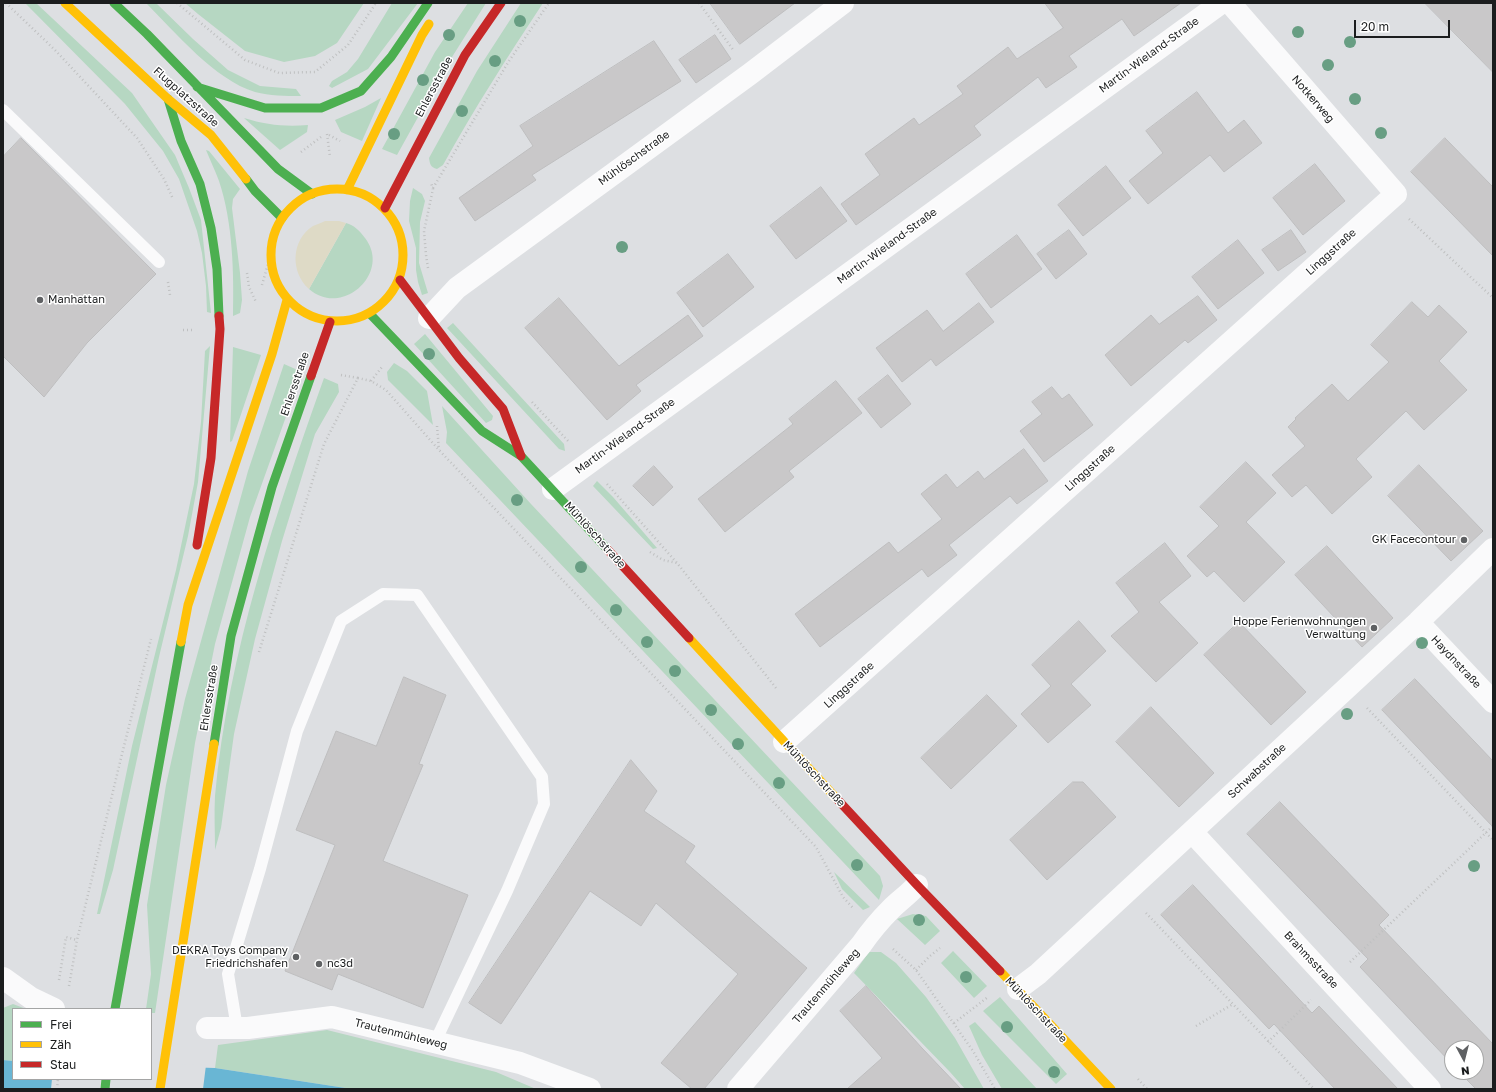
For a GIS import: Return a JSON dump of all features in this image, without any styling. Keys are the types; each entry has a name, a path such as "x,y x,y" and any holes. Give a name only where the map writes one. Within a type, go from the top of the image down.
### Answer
{"street":[{"name":"Flugplatzstraße","path":"65,3 168,99 211,136 255,191 282,218"},
{"name":"Flugplatzstraße","path":"114,3 147,34 197,88 278,169 312,194"},
{"path":"197,88 265,108 321,108 361,91 392,57 428,3"},
{"name":"Ehlersstraße","path":"385,208 465,55 500,3"},
{"name":"Mühlöschstraße","path":"436,311 457,288 750,74 843,3"},
{"name":"Martin-Wieland-Straße","path":"553,488 1221,3"},
{"name":"Notkerweg","path":"1230,3 1396,194"},
{"path":"347,190 422,35 434,16"},
{"path":"115,1008 188,605 211,458 220,329 217,269 211,228 200,184 181,141 168,99"},
{"path":"336,187 347,190 359,192 376,201 385,208 396,222 404,252 400,280 386,302 371,315 356,320 330,322 296,308 287,300 277,285 270,257 275,233 282,218 295,204 323,189 336,187"},
{"name":"Linggstraße","path":"784,742 1396,194"},
{"name":"Mühlöschstraße","path":"400,280 436,311 459,358 503,409 521,456"},
{"path":"188,605 272,354 287,300"},
{"name":"Mühlöschstraße","path":"371,315 482,431 521,456 553,488 784,742 917,885 1018,989 1111,1089"},
{"name":"Ehlersstraße","path":"160,1089 231,636 272,487 330,322"},
{"name":"Schwabstraße","path":"1018,989 1038,974 1348,688 1493,549"},
{"name":"Haydnstraße","path":"1418,622 1493,702"},
{"name":"Brahmsstraße","path":"1192,832 1430,1089"},
{"name":"Trautenmühleweg","path":"738,1089 891,908 917,885"},
{"path":"3,978 31,998 52,1008"},
{"name":"Trautenmühleweg","path":"207,1028 236,1028 332,1016 520,1063 590,1089"}],"lane":[{"path":"3,110 159,262"},
{"path":"236,1028 228,974 260,869 297,731 341,622 383,594 417,595 542,777 544,804 507,891 435,1042"}],"path":[{"path":"6,3 55,50 137,138 164,179 176,204"},
{"path":"177,3 245,60 279,73 315,72 348,45 376,3"},
{"path":"436,311 426,255 424,231 433,189 509,60 549,3"},
{"path":"699,3 750,74"},
{"path":"298,154 326,133 346,145"},
{"path":"416,149 433,189"},
{"path":"1396,194 1403,213 1492,296"},
{"path":"261,287 270,257"},
{"path":"247,272 249,288 257,302 259,295"},
{"path":"371,381 384,364"},
{"path":"257,658 324,444 358,378 371,381 386,390 439,450 816,847 843,896 873,929 916,970 973,1051 995,1089"},
{"path":"529,398 677,563"},
{"path":"69,984 122,754 152,634"},
{"path":"1348,688 1493,840"},
{"path":"1268,1042 1330,980 1493,826"},
{"path":"1126,893 1314,1089"},
{"path":"54,1008 66,937 78,940"},
{"path":"916,970 945,943"},
{"path":"954,1023 989,997"},
{"path":"1196,1026 1233,1004"}],"green space":[{"path":"25,3 36,3 132,93 175,155 201,220 211,313 207,312 202,253 197,231 179,179 163,151 125,104"},
{"path":"146,3 156,3 228,70 260,86 296,89 301,96 283,96 255,92 240,86 225,77 196,54"},
{"path":"185,3 364,3 337,43 315,56 284,62 245,51"},
{"path":"392,3 418,3 368,69 332,88 329,86 332,81 347,72 358,59"},
{"path":"468,3 486,3 447,65 397,155 382,149 435,52"},
{"path":"521,3 543,3 492,83 443,165 437,169 433,167 430,164 429,158 477,71"},
{"path":"381,98 362,141 341,132 335,120 365,107"},
{"path":"244,118 276,125 308,125 307,132 280,150"},
{"path":"206,150 209,151 240,189 233,199 232,208 242,300 240,313 233,316 233,265 230,231 224,197"},
{"path":"413,188 422,194 425,201 420,222 419,263 428,293 422,295 416,270 416,248 409,221 410,201"},
{"path":"346,223 352,225 365,238 372,251 372,265 368,277 360,288 348,295 335,298 322,297 309,289"},
{"path":"453,323 564,444 565,451 559,449 447,328"},
{"path":"425,334 493,416 492,420 486,423 414,344"},
{"path":"210,346 198,482 188,536 159,657 113,870 100,914 97,914 132,746 176,570 194,484 201,422 205,351"},
{"path":"233,347 261,355 232,441 230,442"},
{"path":"394,363 407,371 427,391 433,425 388,380 387,372"},
{"path":"284,364 302,372 250,517 215,644 195,743 155,1013 152,1013 152,1008 146,1008 151,974 147,905 166,785 185,699 248,471"},
{"path":"324,378 338,384 339,392 315,434 282,541 255,639 234,734 221,828 215,850 215,796 221,742 243,636 256,584 272,532"},
{"path":"442,406 531,504 880,876 883,886 879,900 446,443 447,432"},
{"path":"597,481 613,497 657,548 653,549 593,486"},
{"path":"834,872 870,907 863,910 842,889"},
{"path":"913,914 926,916 940,931 925,945 897,919"},
{"path":"953,951 987,986 974,998 941,963"},
{"path":"869,952 881,952 896,963 926,997 955,1038 984,1089 965,1089 854,973"},
{"path":"1000,997 1067,1074 1056,1084 983,1011"},
{"path":"13,1004 23,1008 12,1008 12,1061 3,1060 3,1008"},
{"path":"975,1022 1037,1089 1002,1089 982,1055 969,1026"},
{"path":"327,1030 496,1072 536,1089 352,1089 215,1068 218,1045"}],"sand":[{"path":"325,221 339,221 346,223 309,289 303,282 296,265 297,248 300,239 306,232 313,226"}],"water":[{"path":"3,1060 12,1061 12,1080 152,1080 152,1066 215,1068 352,1089 3,1089"}],"pier":[{"path":"152,1064 206,1065 203,1089 51,1089 52,1080 152,1080"}],"building":[{"path":"710,3 795,3 740,44"},
{"path":"1045,3 1181,3 1134,36 1122,19 1069,56 1077,67 1046,88 1038,77 974,126 981,135 856,225 841,204 880,175 865,154 914,118 919,125 963,94 957,86 1008,47 1017,59 1063,28"},
{"path":"1425,3 1493,3 1493,72"},
{"path":"715,35 731,59 696,83 679,60"},
{"path":"654,41 681,81 532,175 536,180 475,221 459,198 533,146 520,126"},
{"path":"1197,92 1228,133 1244,120 1262,143 1224,172 1210,155 1148,204 1129,181 1163,153 1146,131"},
{"path":"21,138 156,274 87,343 44,397 3,356 3,157"},
{"path":"1445,138 1493,187 1493,256 1411,172"},
{"path":"1315,164 1345,201 1303,235 1273,198"},
{"path":"1106,166 1131,198 1083,236 1058,205"},
{"path":"821,187 847,221 796,259 770,226"},
{"path":"1069,230 1087,254 1056,279 1037,254"},
{"path":"1291,230 1306,252 1278,271 1262,250"},
{"path":"1017,235 1042,269 991,308 966,274"},
{"path":"1238,240 1264,273 1218,309 1192,277"},
{"path":"728,254 754,287 703,327 677,293"},
{"path":"1198,296 1217,320 1188,343 1185,340 1131,386 1105,355 1151,315 1159,324"},
{"path":"559,298 619,366 688,315 703,336 636,385 641,391 607,420 525,328"},
{"path":"1412,302 1428,317 1439,305 1467,332 1439,361 1467,390 1424,430 1406,411 1356,459 1372,477 1332,514 1306,485 1292,497 1272,475 1305,446 1288,427 1296,419 1295,418 1332,384 1348,401 1389,362 1371,345"},
{"path":"979,303 994,322 936,366 931,359 902,382 876,348 927,310 943,331"},
{"path":"888,375 911,404 881,428 858,399"},
{"path":"836,381 862,413 789,471 794,477 725,532 698,499 793,424 789,419"},
{"path":"1052,387 1062,399 1069,394 1093,425 1044,462 1020,431 1042,414 1032,402"},
{"path":"1024,449 1048,481 1017,504 1010,496 949,545 957,555 928,577 922,569 820,647 795,614 889,542 898,553 942,519 921,494 946,474 957,488 978,471 984,479"},
{"path":"1246,462 1276,493 1246,522 1285,562 1244,602 1214,571 1207,577 1187,556 1219,526 1200,507"},
{"path":"1419,465 1483,531 1451,561 1388,496"},
{"path":"654,466 673,487 653,506 633,486"},
{"path":"1165,543 1191,576 1159,602 1198,643 1156,682 1111,636 1139,612 1116,583"},
{"path":"1327,546 1393,618 1362,647 1295,575"},
{"path":"1079,621 1106,651 1071,684 1091,705 1048,743 1021,714 1051,686 1032,665"},
{"path":"1239,622 1306,692 1271,725 1204,655"},
{"path":"404,677 446,695 419,764 423,765 383,861 468,895 423,1008 338,974 332,990 285,971 335,845 296,830 336,731 376,746"},
{"path":"1415,679 1493,761 1493,827 1382,710"},
{"path":"987,695 1017,726 951,789 921,758"},
{"path":"1151,707 1214,773 1179,807 1116,742"},
{"path":"631,760 657,791 644,811 695,846 685,862 807,968 704,1089 692,1089 661,1063 738,974 656,903 641,926 590,891 501,1024 469,1003"},
{"path":"1073,782 1083,782 1116,817 1047,880 1010,840"},
{"path":"1280,802 1389,915 1379,925 1493,1044 1493,1089 1476,1089 1467,1080 1484,1080 1484,1040 1444,1040 1444,1056 1360,967 1368,959 1247,834"},
{"path":"1193,885 1312,1013 1319,1006 1398,1089 1335,1089 1274,1024 1269,1029 1161,915"},
{"path":"866,986 961,1089 847,1089 882,1058 840,1011"}],"traffic: fast":[{"path":"114,3 147,34 278,169 312,194"},
{"path":"197,87 265,108 321,108 361,91 391,57 428,3"},
{"path":"168,99 181,141 200,184 211,228 217,269 219,316"},
{"path":"246,179 255,191 282,218"},
{"path":"371,315 482,431 521,456 607,549"},
{"path":"214,744 231,636 272,487 311,376"},
{"path":"115,1008 181,642"},
{"path":"105,1089 106,1080"}],"traffic: slow":[{"path":"65,3 168,99 211,135 246,179"},
{"path":"347,190 422,35 429,24"},
{"path":"330,189 344,189 362,194 374,200 384,208 392,218 398,230 402,242 403,255 402,268 398,280 392,292 384,302 374,310 362,316 344,321 330,321 312,316 300,310 290,302 282,292 276,280 271,262 271,248 276,230 282,218 290,208 300,200 312,194 330,189"},
{"path":"181,642 188,605 272,354 287,300"},
{"path":"689,638 837,799"},
{"path":"160,1089 214,744"},
{"path":"1000,971 1111,1089"}],"traffic: jam":[{"path":"385,208 465,55 501,3"},
{"path":"400,280 459,358 503,409 521,456"},
{"path":"197,545 211,458 220,329 219,316"},
{"path":"311,376 330,322"},
{"path":"607,549 689,638"},
{"path":"837,799 1000,971"}],"place":[{"name":"Manhattan","path":"40,300"},
{"name":"GK Facecontour","path":"1464,540"},
{"name":"Hoppe Ferienwohnungen Verwaltung","path":"1374,628"},
{"name":"DEKRA Toys Company Friedrichshafen","path":"296,957"},
{"name":"nc3d","path":"319,964"}]}
